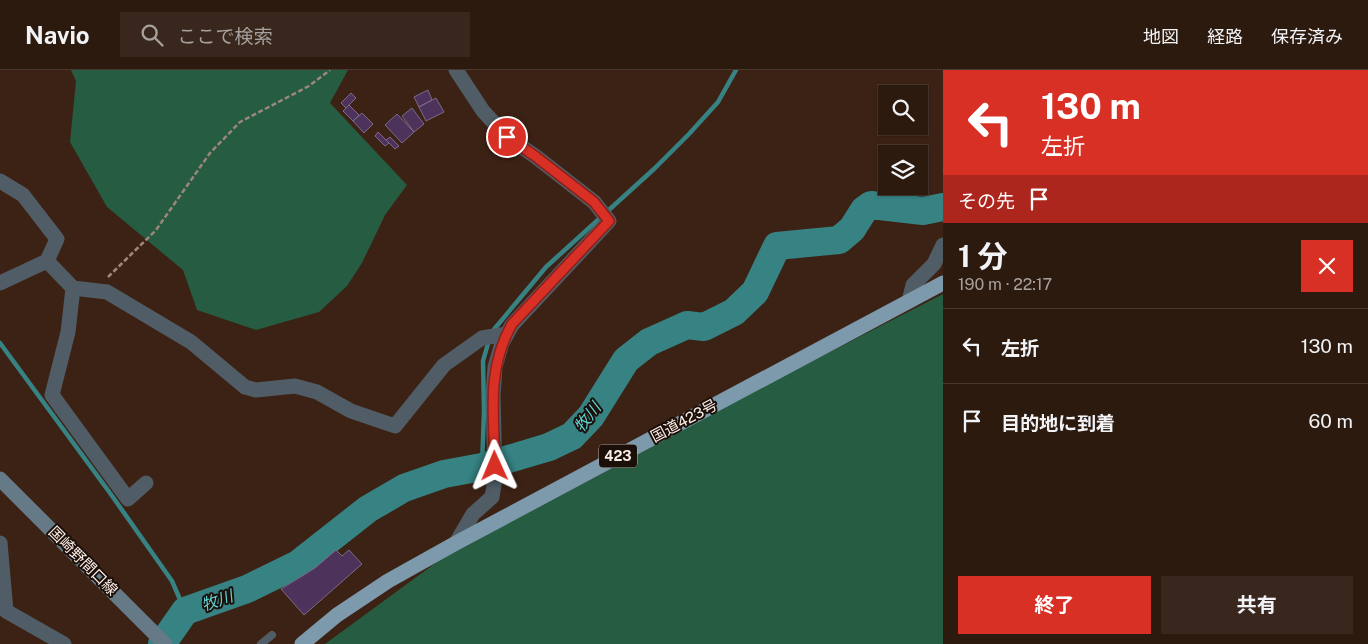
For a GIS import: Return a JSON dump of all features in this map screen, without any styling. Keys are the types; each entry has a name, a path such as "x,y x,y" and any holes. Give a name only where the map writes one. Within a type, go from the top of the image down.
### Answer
{"highway":[{"name":"国道423号","path":"302,644 337,615 388,581 943,283"}],"main road":[{"name":"国崎野間口線","path":"1,484 165,644"}],"street":[{"path":"456,70 483,111 507,137 535,156 594,202 609,221 517,319 502,343 495,367 493,396 495,479 492,497 473,514 456,543"},
{"path":"0,181 23,195 57,239 47,261 0,283"},
{"path":"909,300 913,284 934,264 943,244"},
{"path":"47,261 73,288 107,292 191,342 244,387 256,390 295,386 316,392 351,411 395,426 444,365 482,338 507,334"},
{"path":"73,288 68,332 52,395 128,499 146,483"},
{"path":"0,543 2,601 6,611 64,644"}],"lane":[{"path":"261,644 272,635"}],"path":[{"path":"95,290 156,230 210,153 240,122 309,86 330,70"}],"green space":[{"path":"71,70 348,70 330,103 407,185 385,215 362,263 347,286 319,312 256,330 197,310 183,270 107,207 70,142 76,81"},
{"path":"943,294 943,644 325,644 441,559 773,381"}],"building":[{"path":"428,90 432,100 419,107 414,97"},
{"path":"351,93 356,98 346,108 341,103"},
{"path":"436,98 444,112 426,121 419,107"},
{"path":"349,105 359,115 353,121 343,111"},
{"path":"412,108 424,124 414,132 402,116"},
{"path":"362,113 373,124 364,133 353,121"},
{"path":"397,114 414,132 402,143 385,125"},
{"path":"378,132 389,143 385,146 375,136"},
{"path":"390,137 399,146 395,149 386,140"},
{"path":"336,550 342,556 349,550 362,564 304,615 281,589 315,568"}],"waterway":[{"path":"491,333 546,267 654,169 689,134 718,102 736,70"},
{"name":"牧川","path":"162,644 185,611 247,589 298,564 368,509 404,488 444,474 482,467 549,447 572,436 591,416 626,360 649,342 687,325 704,327 734,312 755,292 777,246 839,240 852,229 864,210 871,205 923,211 943,207"},
{"path":"482,467 483,361 489,340"},
{"path":"0,343 172,581 185,611"}],"route":[{"path":"495,466 493,396 495,367 502,343 512,324 609,221 594,202 535,156 507,137"}]}
